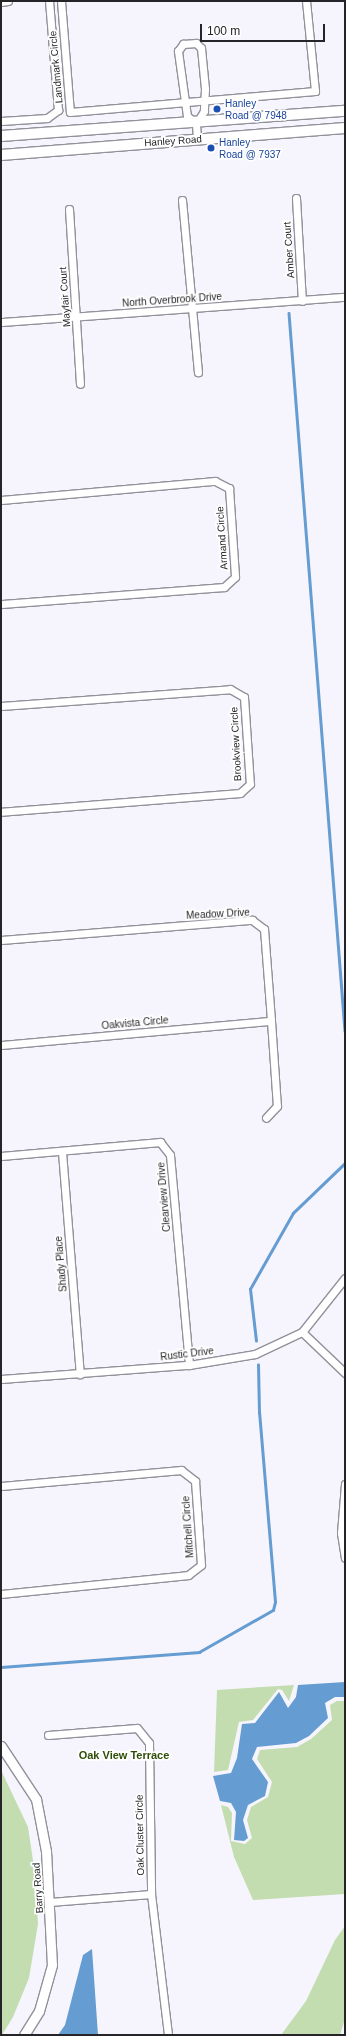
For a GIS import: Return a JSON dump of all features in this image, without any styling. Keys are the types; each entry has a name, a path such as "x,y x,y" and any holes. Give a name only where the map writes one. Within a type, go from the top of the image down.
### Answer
{"main road":[{"name":"Hanley Road","path":"1,136 196,124 345,111"},
{"name":"Hanley Road","path":"1,154 345,128"}],"street":[{"path":"1,2 8,1"},
{"path":"1,122 47,118 58,110 49,1"},
{"name":"Landmark Circle","path":"61,1 70,112 184,101 315,91 306,1"},
{"path":"196,124 187,116 184,101 178,50 183,44 196,43 201,48 204,111 196,124 197,139"},
{"name":"Amber Court","path":"296,198 302,301"},
{"path":"182,200 198,372"},
{"name":"Mayfair Court","path":"69,208 80,384"},
{"name":"North Overbrook Drive","path":"1,322 345,298"},
{"name":"Armand Circle","path":"1,500 214,481 229,488 235,577 224,587 1,604"},
{"name":"Brookview Circle","path":"1,706 230,688 244,697 250,784 240,793 1,812"},
{"name":"Meadow Drive","path":"1,940 252,920 264,929 272,1021 277,1106 266,1118"},
{"name":"Oakvista Circle","path":"1,1045 272,1021"},
{"name":"Clearview Drive","path":"1,1156 62,1152 160,1142 170,1155 189,1366"},
{"name":"Shady Place","path":"62,1152 80,1374"},
{"name":"Rustic Drive","path":"1,1378 189,1366 256,1354 302,1332 345,1278"},
{"path":"302,1332 345,1373"},
{"name":"Mitchell Circle","path":"1,1486 181,1470 195,1481 201,1565 188,1575 1,1594"},
{"path":"345,1484 342,1533 345,1558"},
{"name":"Oak Cluster Circle","path":"48,1735 137,1728 149,1743 151,1894 168,2035"},
{"name":"Barry Road","path":"1,1746 36,1799 46,1840 52,1965 39,2011 24,2035"},
{"path":"50,1902 151,1894"}],"green space":[{"path":"294,1685 289,1701 282,1690 278,1689 253,1720 239,1722 228,1770 214,1772 217,1690"},
{"path":"337,1701 345,1701 345,1894 253,1900 234,1857 221,1805 228,1807 232,1813 231,1841 245,1844 252,1838 247,1820 251,1807 268,1797 272,1782 257,1759 260,1750 297,1747 311,1739 332,1720 330,1705"},
{"path":"1,1770 28,1827 35,1874 38,1924 29,1978 13,2017 2,2035"},
{"path":"345,1926 345,2019 340,2035 281,2035 306,2001 335,1940"}],"water":[{"path":"345,1682 345,1697 335,1697 325,1703 328,1718 309,1736 296,1743 257,1747 252,1759 268,1782 265,1796 248,1805 243,1820 248,1838 244,1841 234,1840 236,1812 231,1803 220,1801 213,1776 231,1773 237,1758 242,1724 255,1723 279,1692 288,1708 296,1697 298,1685"},
{"path":"92,1949 98,2035 58,2035 65,2025 83,1955"}],"waterway":[{"path":"289,313 345,1031"},
{"path":"256,1341 250,1289 293,1213 345,1163"},
{"path":"1,1667 199,1652 273,1610 275,1602 259,1413 258,1365"}],"place":[{"name":"Hanley Road @ 7948","path":"217,109"},
{"name":"Hanley Road @ 7937","path":"211,148"}],"district":[{"name":"Oak View Terrace","path":"124,1755"}]}
